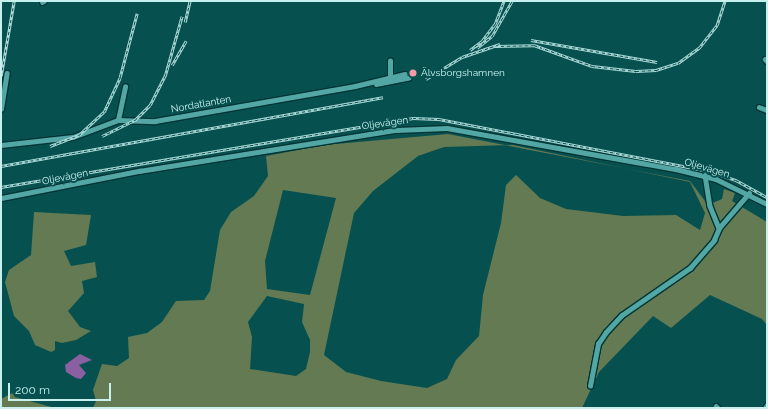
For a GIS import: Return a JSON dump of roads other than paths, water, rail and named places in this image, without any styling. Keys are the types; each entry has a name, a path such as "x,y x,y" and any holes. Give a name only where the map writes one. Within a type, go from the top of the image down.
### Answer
{"street":[{"path":"390,80 389,72 392,60"},
{"path":"1,109 7,73"},
{"name":"Nordatlanten","path":"1,144 85,134 118,120 155,121 407,76"},
{"path":"118,120 125,88"},
{"path":"759,107 767,110"},
{"name":"Oljevägen","path":"1,198 139,171 396,130 427,128 469,130 705,176 749,193 766,203"},
{"path":"705,176 710,206 719,228"},
{"path":"590,386 598,344 606,332 622,315 690,268 714,240 719,228 749,193"}],"railway":[{"path":"1,76 14,1"},
{"path":"185,22 190,1"},
{"path":"470,50 482,41 495,24 504,1"},
{"path":"477,48 492,36 512,1"},
{"path":"495,46 534,45 592,66 636,71 656,70 678,63 699,48 717,25 725,1"},
{"path":"50,146 79,135 104,112 120,77 137,13"},
{"path":"102,136 135,120 150,105 165,76 182,16"},
{"path":"531,40 657,62"},
{"path":"172,65 186,41"},
{"path":"426,79 462,57 500,44"},
{"path":"1,166 383,97"},
{"path":"1,187 413,118 439,119 705,170 736,180 767,197"}],"place":[{"name":"Älvsborgshamnen","path":"413,73"}]}
